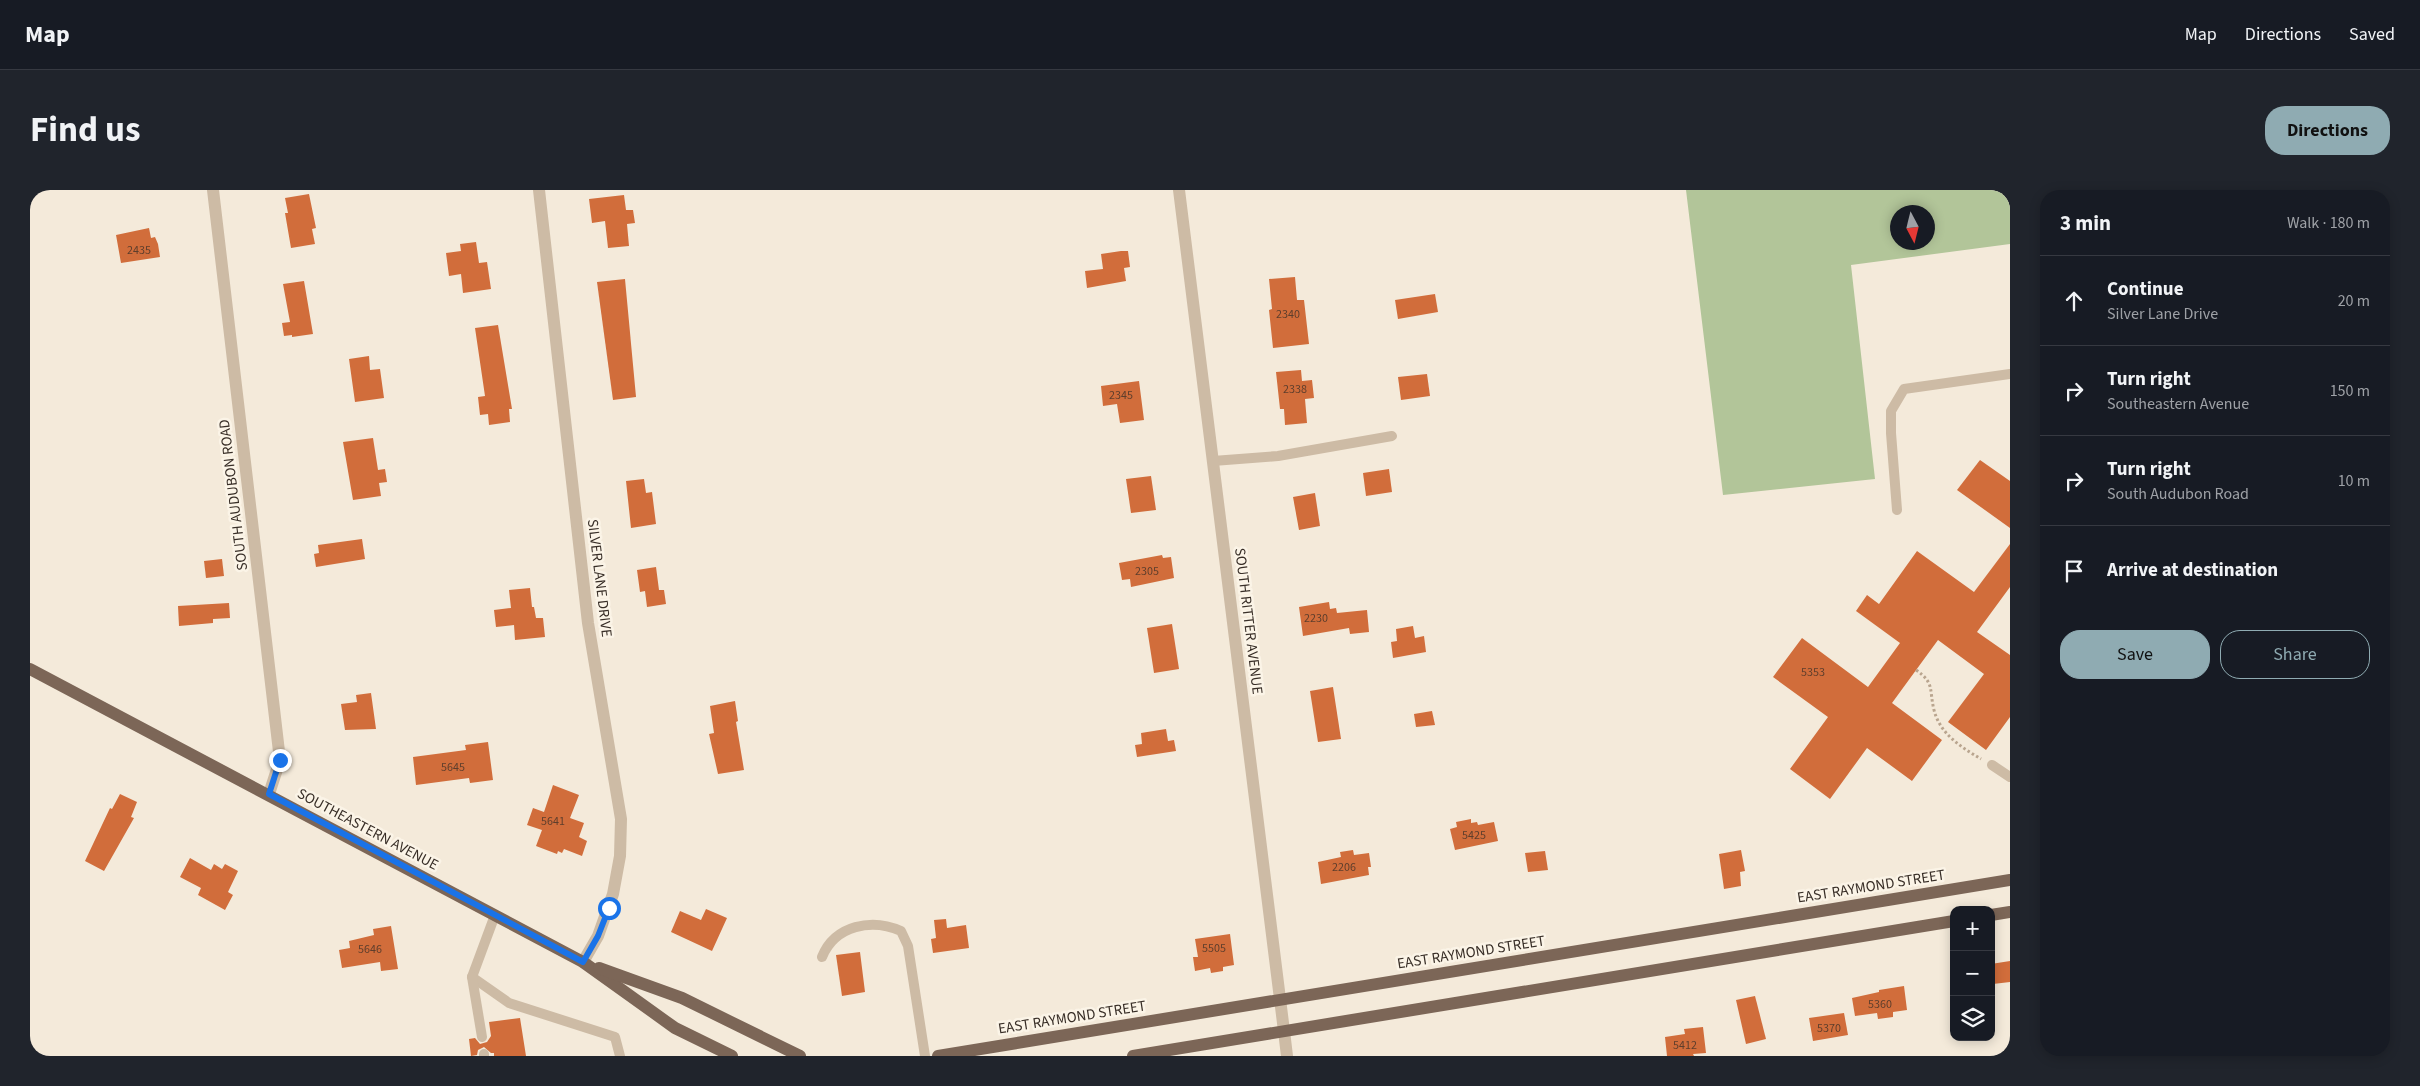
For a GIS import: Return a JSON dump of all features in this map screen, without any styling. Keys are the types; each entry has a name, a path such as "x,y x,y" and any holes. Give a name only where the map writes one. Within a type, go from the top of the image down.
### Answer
{"main road":[{"name":"SOUTHEASTERN AVENUE","path":"30,669 583,962 676,1028 728,1055"},
{"name":"EAST RAYMOND STREET","path":"938,1056 2010,880"},
{"path":"1995,914 2010,912"},
{"path":"1133,1056 1950,922"},
{"name":"SOUTHEASTERN AVENUE","path":"583,962 682,998 800,1056"}],"street":[{"name":"SOUTH AUDUBON ROAD","path":"214,190 280,760 269,794"},
{"name":"SILVER LANE DRIVE","path":"539,190 588,623 621,819 620,856 613,894 598,936 583,962"},
{"name":"SOUTH RITTER AVENUE","path":"1179,190 1287,1056"}],"lane":[{"path":"1897,510 1891,434 1892,411 1904,389 2010,374"},
{"path":"1212,462 1278,456 1392,436"},
{"path":"1992,765 2010,777"},
{"path":"482,1037 472,977 495,915"},
{"path":"822,957 827,944 841,932 871,925 886,924 901,931 908,946 925,1056"},
{"path":"472,977 509,1003 615,1037 620,1056"}],"path":[{"path":"1916,670 1927,678 1930,684 1934,710 1947,734 1962,747 1992,765"}],"green space":[{"path":"1686,190 2010,190 2010,244 1851,265 1875,479 1723,495"}],"building":[{"path":"309,194 316,228 312,229 315,244 291,248 285,213 288,213 285,198"},
{"path":"624,195 626,210 633,210 635,223 627,224 629,246 608,248 605,221 592,223 589,199"},
{"path":"149,228 151,238 155,237 158,244 160,257 121,263 116,235"},
{"path":"476,242 479,263 487,262 491,289 463,293 461,274 449,276 446,253 461,251 460,244"},
{"path":"1128,251 1130,267 1124,268 1126,281 1087,288 1085,271 1103,269 1101,254"},
{"path":"1295,277 1297,300 1304,300 1309,344 1273,348 1269,310 1272,309 1269,279"},
{"path":"625,279 636,397 613,400 597,282"},
{"path":"304,281 313,334 292,337 292,335 284,336 282,323 290,322 283,284"},
{"path":"1435,294 1438,312 1398,319 1395,300"},
{"path":"498,325 512,409 509,409 510,422 489,425 488,414 480,415 478,397 485,396 475,328"},
{"path":"369,356 370,370 380,369 384,398 355,402 349,359"},
{"path":"1301,370 1302,381 1312,380 1314,398 1305,399 1307,423 1285,425 1284,409 1280,409 1276,372"},
{"path":"1427,374 1430,396 1401,400 1398,377"},
{"path":"1139,381 1144,420 1120,423 1117,404 1103,406 1101,386"},
{"path":"373,438 378,470 385,469 387,482 379,483 381,496 353,500 343,442"},
{"path":"1980,460 2010,481 2010,528 1957,490"},
{"path":"1389,469 1392,492 1366,496 1363,473"},
{"path":"1151,476 1156,510 1131,513 1126,479"},
{"path":"644,479 646,493 652,492 656,524 631,528 626,481"},
{"path":"1315,493 1320,526 1299,530 1293,497"},
{"path":"362,539 365,559 316,567 314,554 319,553 318,545"},
{"path":"2010,544 2010,587 1977,632 2010,655 2010,717 1986,750 1948,722 1984,674 1938,640 1892,703 1942,740 1912,781 1867,748 1830,799 1790,769 1828,717 1773,677 1802,638 1868,687 1900,643 1856,611 1867,595 1879,604 1917,551 1974,592"},
{"path":"1162,555 1163,558 1171,557 1174,578 1131,587 1130,579 1122,580 1119,563"},
{"path":"222,559 224,576 206,578 204,561"},
{"path":"656,567 659,590 664,590 666,604 647,607 645,591 640,592 637,570"},
{"path":"530,588 532,607 534,607 536,618 543,618 545,637 515,640 514,625 496,627 494,610 511,608 509,590"},
{"path":"1329,602 1330,609 1336,608 1337,613 1367,610 1369,632 1350,634 1349,628 1303,636 1299,607"},
{"path":"229,603 230,618 213,619 213,623 179,626 178,606"},
{"path":"1172,624 1179,669 1154,673 1147,628"},
{"path":"1413,626 1415,638 1424,636 1426,652 1393,658 1391,642 1397,641 1396,629"},
{"path":"1333,687 1341,739 1318,742 1310,691"},
{"path":"371,693 376,729 345,730 341,704 357,702 356,695"},
{"path":"735,701 738,721 736,722 744,770 718,774 709,734 714,733 710,706"},
{"path":"1432,711 1435,725 1416,727 1414,714"},
{"path":"1166,729 1168,741 1174,740 1176,751 1137,757 1135,745 1142,744 1141,733"},
{"path":"488,742 493,780 470,783 469,778 416,785 413,757 466,750 465,745"},
{"path":"553,785 579,795 570,818 584,823 579,837 587,841 582,856 564,849 562,853 558,851 557,854 536,846 542,830 527,825 533,808 544,812"},
{"path":"120,794 137,802 131,817 134,818 104,871 85,861 110,808 112,809"},
{"path":"1471,819 1471,823 1477,822 1478,825 1494,822 1498,841 1455,850 1450,829 1457,827 1456,822"},
{"path":"1353,850 1354,855 1369,853 1371,867 1368,867 1369,875 1321,884 1318,862 1341,857 1340,852"},
{"path":"1741,850 1745,871 1740,872 1741,886 1724,889 1719,854"},
{"path":"1545,851 1548,870 1528,872 1525,853"},
{"path":"190,858 211,870 214,864 222,869 225,864 238,871 228,892 233,895 225,910 198,895 201,888 180,877"},
{"path":"706,909 727,918 712,951 671,932 680,911 701,920"},
{"path":"946,919 947,928 966,925 969,948 933,953 931,939 936,938 934,920"},
{"path":"391,926 398,969 381,971 380,962 342,968 339,950 350,948 349,941 374,935 373,929"},
{"path":"1230,934 1234,965 1223,967 1223,971 1211,973 1210,968 1195,971 1193,957 1198,957 1195,939"},
{"path":"860,952 865,992 842,996 836,955"},
{"path":"2010,961 2010,982 1995,984 1995,963"},
{"path":"1904,986 1907,1010 1893,1012 1893,1017 1878,1019 1877,1013 1855,1016 1852,998 1879,992 1879,990"},
{"path":"1755,996 1766,1039 1746,1044 1736,1000"},
{"path":"1844,1013 1848,1035 1813,1041 1809,1018"},
{"path":"520,1018 526,1056 494,1056 494,1053 491,1053 484,1047 478,1050 477,1055 471,1056 469,1039 475,1038 480,1044 487,1042 491,1036 489,1022"},
{"path":"1703,1027 1706,1053 1693,1054 1694,1056 1667,1056 1665,1037 1685,1034 1684,1029"}],"route":[{"path":"280,760 269,794 583,962 598,936 609,908"}]}
